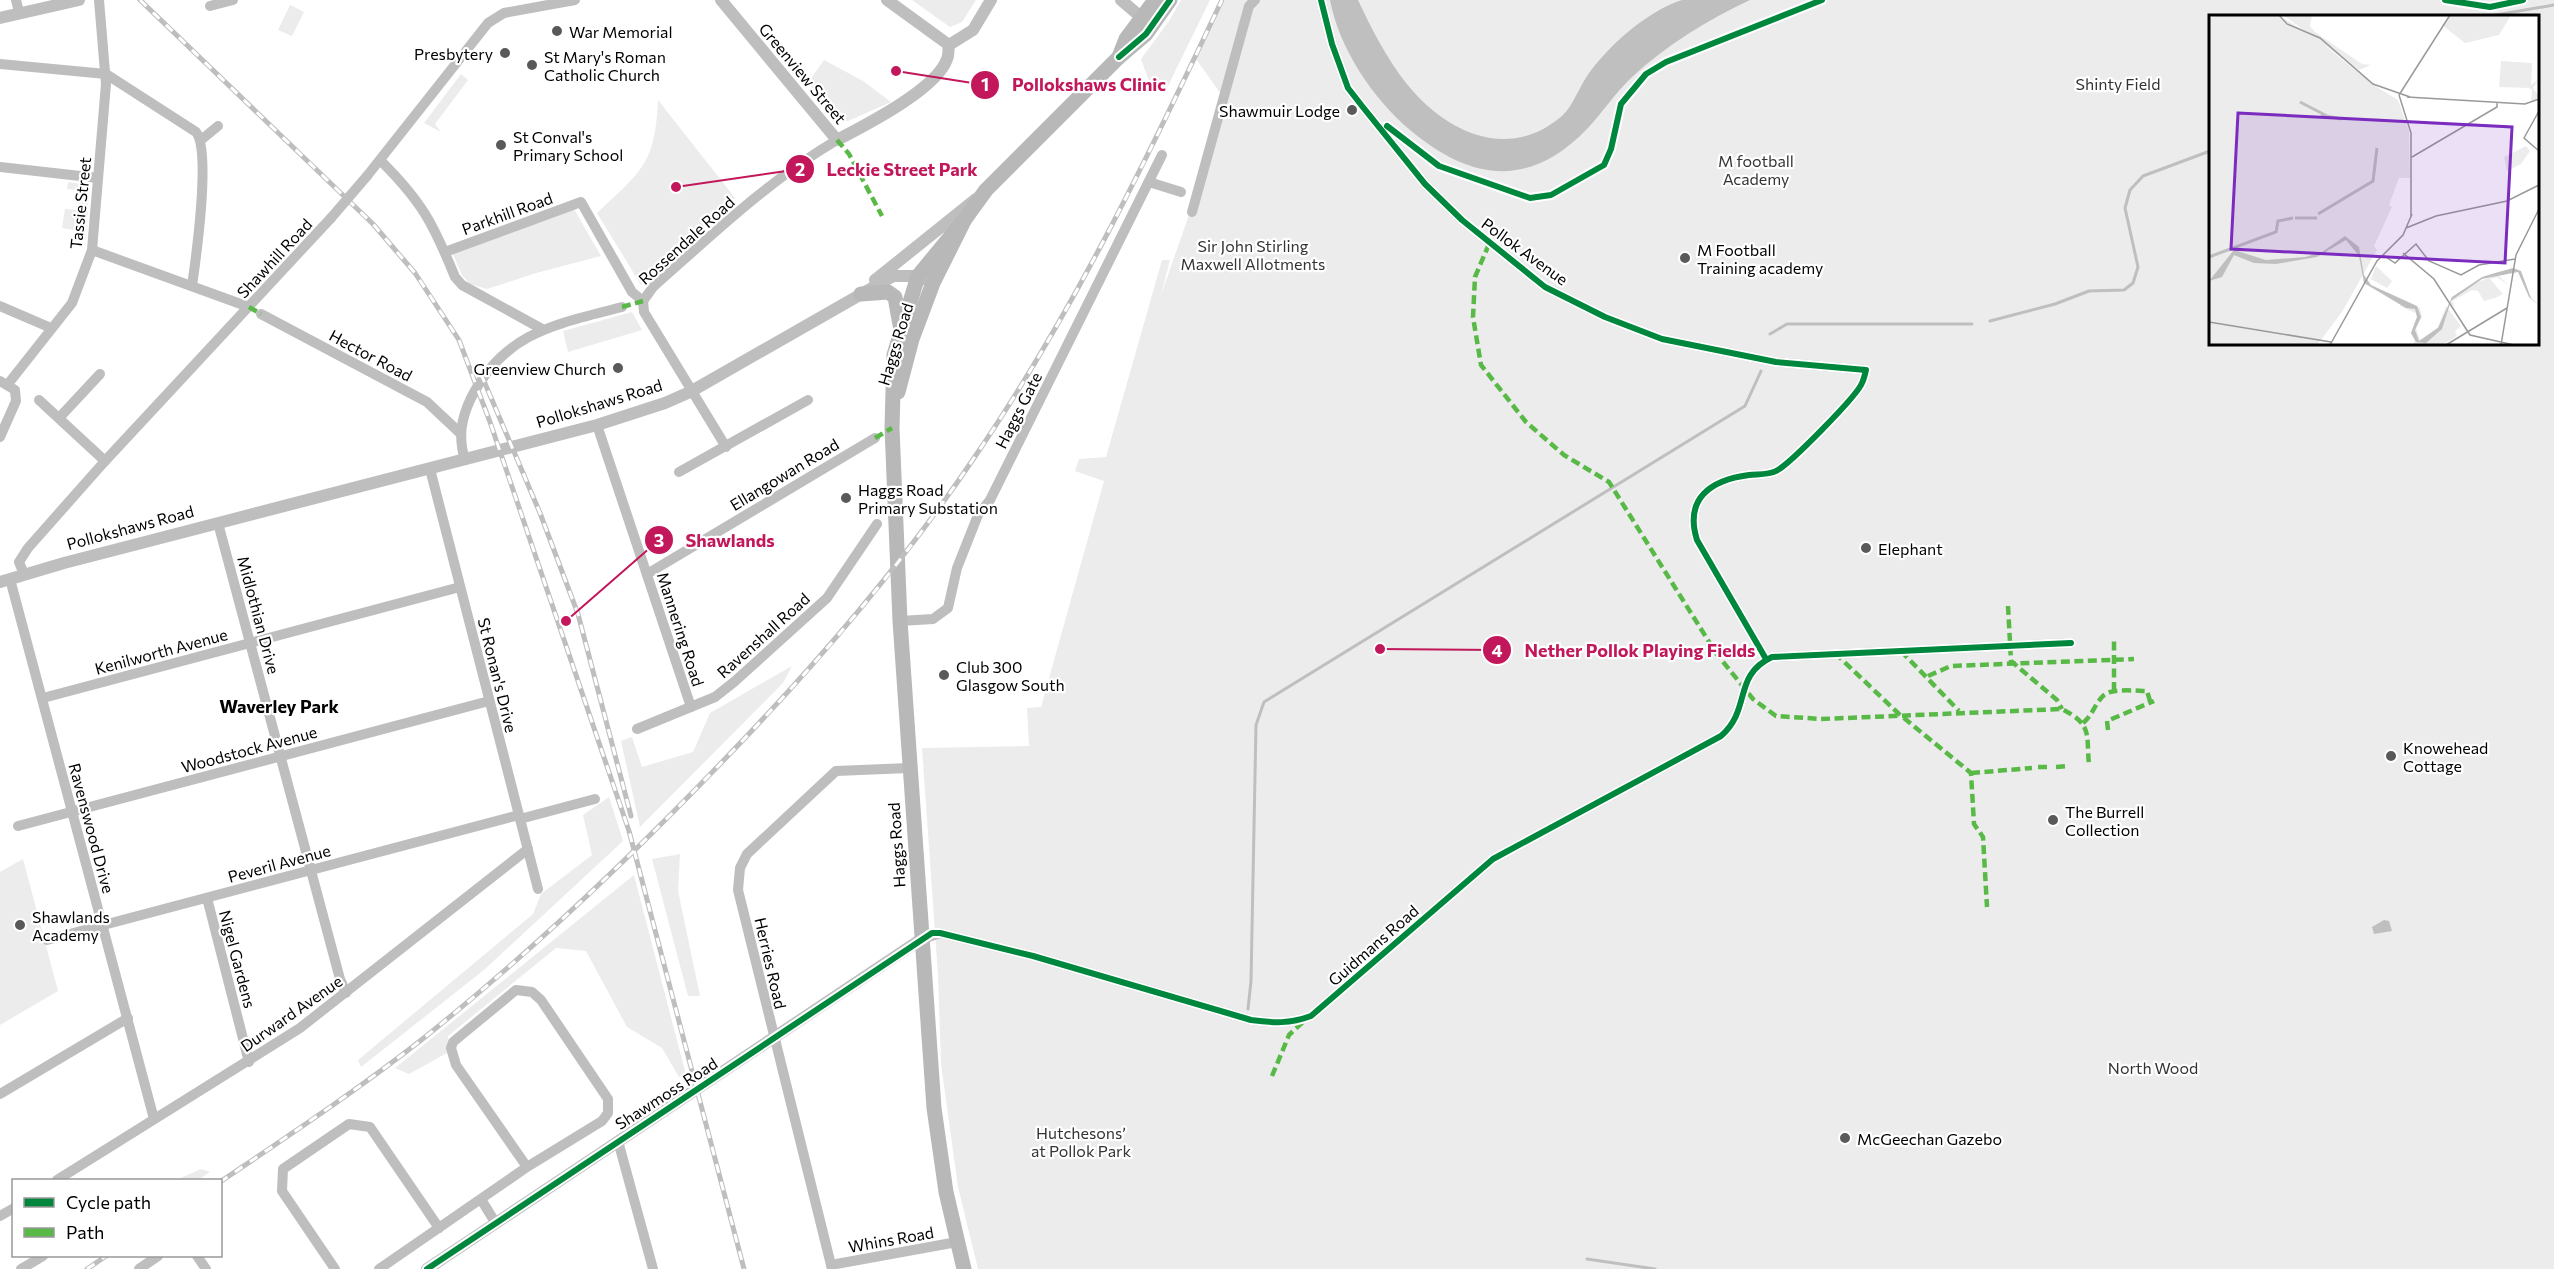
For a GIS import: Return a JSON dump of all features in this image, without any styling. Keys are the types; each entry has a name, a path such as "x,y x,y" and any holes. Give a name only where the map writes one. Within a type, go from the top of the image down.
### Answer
{"main road":[{"path":"1119,57 1126,39 1155,0"},
{"path":"933,283 965,219 986,190 1119,57 1146,34 1170,0"},
{"name":"Haggs Road","path":"964,1269 937,1142 920,940 909,768 900,621 892,415 894,355 918,276 965,219"},
{"name":"Haggs Road","path":"892,415 912,339 933,283"},
{"path":"861,294 888,292 895,297 900,313 900,331"}],"street":[{"path":"0,18 17,6 79,0"},
{"name":"Tassie Street","path":"4,382 75,297 92,250 106,74 99,0"},
{"path":"210,6 233,0"},
{"name":"Shawhill Road","path":"24,574 19,562 22,556 105,461 381,161 488,23 504,13 575,0"},
{"name":"Greenview Street","path":"721,0 837,140"},
{"path":"886,0 949,45"},
{"path":"949,45 973,30 991,0"},
{"path":"1121,0 1142,18"},
{"path":"1192,212 1249,6 1255,0"},
{"name":"Pollok Avenue","path":"1321,0 1332,44 1348,88 1362,106 1425,184 1462,220 1545,287 1605,317 1662,339 1776,362 1866,370 1862,384 1804,448 1776,472 1733,477 1718,483 1707,489 1696,505 1694,520 1697,540 1766,659"},
{"path":"837,140 884,115 916,92 947,61 949,45"},
{"path":"0,64 106,74 192,129 201,140 203,164 192,286"},
{"path":"201,140 218,126"},
{"name":"Rossendale Road","path":"644,301 653,287 748,204 806,158 837,140"},
{"name":"Haggs Gate","path":"900,621 933,619 948,608 957,568 978,515 990,500 1162,155"},
{"path":"381,161 410,190 426,212 455,277 470,292 542,329"},
{"path":"0,167 98,178"},
{"path":"1149,182 1181,192"},
{"path":"861,294 898,260 986,190"},
{"name":"Parkhill Road","path":"444,252 580,202 632,292 644,301"},
{"path":"92,250 249,307"},
{"name":"Pollokshaws Road","path":"5,580 597,425 665,404 893,276 918,276 933,283"},
{"path":"644,301 644,312 690,392 726,447"},
{"path":"0,306 51,328"},
{"path":"465,460 460,433 466,407 484,375 508,349 542,329 622,307"},
{"name":"Hector Road","path":"261,314 427,402 460,433"},
{"path":"59,418 100,374"},
{"path":"0,437 16,401 15,390 4,382"},
{"path":"39,400 105,461"},
{"path":"679,472 808,400"},
{"name":"Mannering Road","path":"597,425 691,707"},
{"name":"Ellangowan Road","path":"647,574 875,438"},
{"name":"St Ronan's Drive","path":"430,469 538,888"},
{"name":"Midlothian Drive","path":"218,523 340,979 346,993"},
{"name":"Ravenshall Road","path":"637,729 715,697 734,682 827,598 877,524"},
{"name":"Ravenswood Drive","path":"5,580 43,698 154,1119"},
{"name":"Kenilworth Avenue","path":"43,698 460,587"},
{"path":"1766,659 1776,655 2070,643"},
{"name":"Guidmans Road","path":"920,940 940,933 1033,956 1251,1020 1280,1023 1298,1021 1311,1016 1493,859 1721,736 1737,720 1744,689 1754,668 1766,659"},
{"name":"Woodstock Avenue","path":"18,826 489,701"},
{"name":"Herries Road","path":"831,1267 738,890 740,868 747,854 836,771 909,768"},
{"name":"Peveril Avenue","path":"47,940 595,799"},
{"name":"Durward Avenue","path":"59,1179 249,1062 346,993 528,849"},
{"name":"Nigel Gardens","path":"207,898 249,1062"},
{"name":"Shawmoss Road","path":"427,1269 920,940"},
{"path":"379,1269 482,1201 527,1167 602,1121 608,1113 609,1104 541,1000 532,992 516,990 453,1042 451,1048 456,1065 527,1167"},
{"path":"0,1094 128,1018"},
{"path":"336,1269 282,1191 281,1174 283,1169 349,1124 370,1127 439,1228"},
{"path":"618,1141 653,1269"},
{"path":"482,1201 495,1222"},
{"name":"Whins Road","path":"831,1267 957,1242"},
{"path":"21,1269 42,1257"},
{"path":"139,1269 157,1257"}],"green space":[{"path":"912,0 976,0 962,22 950,27"},
{"path":"1181,0 1210,0 1166,90 1151,87 1141,59 1169,21"},
{"path":"1225,0 2554,0 2554,1269 978,1269 958,1187 941,1064 938,975 922,748 1029,746 1027,708 1041,707 1104,481 1075,471 1079,459 1106,457 1162,260 1170,260 1161,295 1198,189 1223,97 1196,59"},
{"path":"290,5 304,12 292,36 278,30"},
{"path":"824,60 863,81 891,102 848,121 841,120 808,83"},
{"path":"461,74 468,80 435,124 441,132 424,123"},
{"path":"658,100 735,198 641,285 597,213 625,187 643,165 654,139"},
{"path":"68,182 90,185 86,232 62,228 65,209 78,210 80,190 67,189"},
{"path":"574,209 601,256 487,289 470,284 462,275 453,254"},
{"path":"632,312 642,330 568,352 563,331"},
{"path":"792,666 783,683 640,827 621,741 632,737 642,767 693,752 710,713"},
{"path":"609,797 623,841 484,970 361,1067 358,1060 533,914 541,894 592,855 583,815"},
{"path":"680,854 678,891 700,996 688,996 652,859"},
{"name":"Shawlands Academy","path":"23,859 58,991 0,1025 0,872"},
{"path":"634,875 686,1075 679,1077 662,1048 627,1027 586,951 556,948 448,1036 447,1053 409,1074 395,1068"},
{"path":"201,1169 210,1172 200,1179 178,1179"}],"shaded area":[{"path":"1330,0 1358,0 1399,74 1439,115 1479,135 1500,139 1521,137 1542,129 1563,115 1587,76 1605,53 1655,12 1682,0 1750,0 1688,34 1645,65 1626,83 1587,129 1565,148 1543,162 1522,169 1500,171 1478,168 1455,160 1433,147 1396,117 1371,88 1350,54 1341,36"},
{"path":"2384,920 2389,921 2392,931 2374,934 2372,927"}],"waterway":[{"path":"2496,15 2554,5"},
{"path":"1990,321 2055,304 2089,291 2124,290 2133,283 2138,267 2125,208 2130,190 2143,176 2209,151"},
{"path":"1770,334 1787,324 1972,324"},
{"path":"1248,1009 1251,981 1256,725 1264,702 1745,406 1761,371"},
{"path":"1587,1259 1655,1269"}],"railway":[{"path":"140,0 373,224 415,273 459,340 490,422 629,831 744,1269"},
{"path":"222,1181 396,1060 538,941 686,799 790,690 855,616 946,499 1010,404 1044,348 1137,176 1222,0"},
{"path":"481,374 540,513 578,614 631,816"},
{"path":"87,1269 105,1257"}],"marked path":[{"path":"837,140 849,154 882,216"},
{"path":"1489,244 1475,277 1473,317 1481,365 1526,422 1564,455 1609,482 1716,653 1753,699 1776,716 1821,719 2062,709 2079,720 2086,731 2089,765"},
{"path":"622,307 643,301"},
{"path":"249,307 261,314"},
{"path":"875,438 892,428"},
{"path":"2008,606 2011,661 2057,700 2062,709"},
{"path":"2114,641 2114,691"},
{"path":"1901,651 1959,711"},
{"path":"1835,653 1899,714 1971,773 1974,824 1983,837 1987,907"},
{"path":"1928,676 1951,666 2134,659"},
{"path":"2083,723 2101,698 2108,693 2147,691 2150,701"},
{"path":"2108,730 2107,721 2154,701"},
{"path":"2056,767 2069,766"},
{"path":"2038,767 2051,767"},
{"path":"1971,773 2032,768"},
{"path":"1272,1076 1289,1035 1304,1021"}],"cycle path":[{"path":"1119,57 1146,34 1170,0"},
{"path":"1321,0 1332,44 1348,88 1362,106 1425,184 1462,220 1545,287 1605,317 1662,339 1776,362 1866,370 1862,383 1836,415 1783,466 1770,473 1723,481 1704,494 1694,513 1697,540 1766,659"},
{"path":"1387,126 1439,166 1530,198 1551,195 1604,165 1611,149 1621,104 1646,74 1666,62 1822,0"},
{"path":"2445,0 2490,7 2523,0"},
{"path":"427,1269 932,933 1033,956 1251,1020 1281,1022 1303,1019 1311,1016 1493,859 1721,736 1736,715 1746,683 1760,665 1772,657 2071,643"}],"place":[{"name":"War Memorial","path":"557,31"},
{"name":"Presbytery","path":"505,53"},
{"name":"St Mary's Roman Catholic Church","path":"532,65"},
{"name":"Pollokshaws Clinic","path":"896,71"},
{"name":"Shawmuir Lodge","path":"1352,110"},
{"name":"St Conval's Primary School","path":"501,145"},
{"name":"Leckie Street Park","path":"676,187"},
{"name":"M Football Training academy","path":"1685,258"},
{"name":"Greenview Church","path":"618,368"},
{"name":"Haggs Road Primary Substation","path":"846,498"},
{"name":"Elephant","path":"1866,548"},
{"name":"Shawlands","path":"566,621"},
{"name":"Nether Pollok Playing Fields","path":"1380,649"},
{"name":"Club 300 Glasgow South","path":"944,675"},
{"name":"Knowehead Cottage","path":"2391,756"},
{"name":"The Burrell Collection","path":"2053,820"},
{"name":"Shawlands Academy","path":"20,925"},
{"name":"McGeechan Gazebo","path":"1845,1138"}],"district":[{"name":"Waverley Park","path":"279,706"}],"park label":[{"name":"Shinty Field","path":"2118,83"},
{"name":"M football Academy","path":"1756,169"},
{"name":"Sir John Stirling Maxwell Allotments","path":"1253,254"},
{"name":"North Wood","path":"2153,1067"},
{"name":"Hutchesons’ at Pollok Park","path":"1081,1141"}]}
